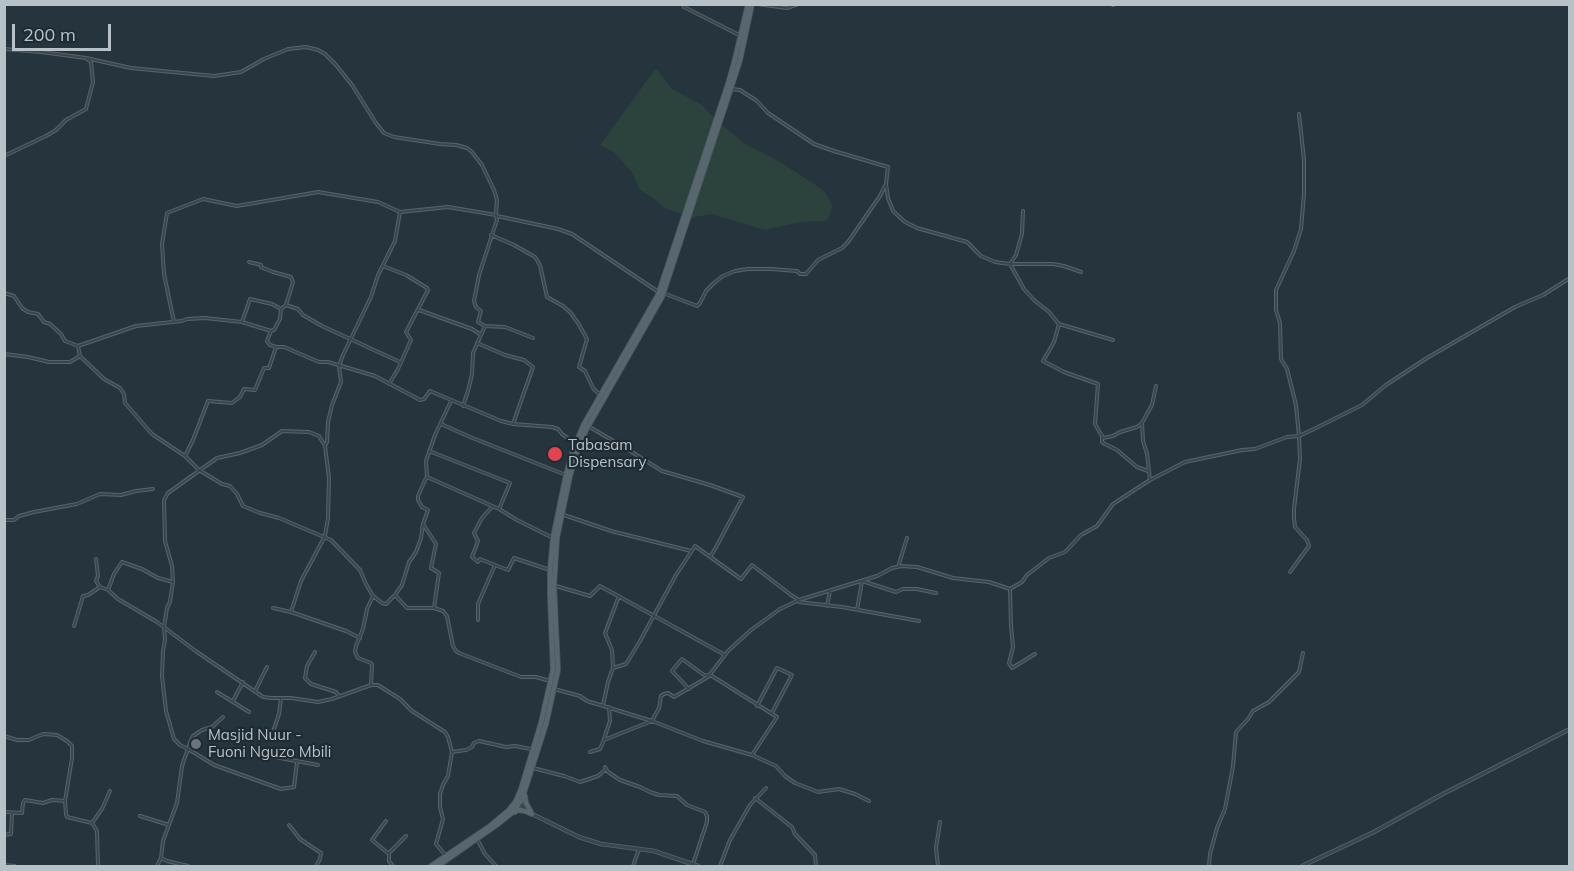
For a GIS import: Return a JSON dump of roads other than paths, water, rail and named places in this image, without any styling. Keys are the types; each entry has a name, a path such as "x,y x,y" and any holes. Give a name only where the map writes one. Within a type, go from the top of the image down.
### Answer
{"main road":[{"path":"431,867 490,826 518,802 551,681 554,660 550,570 553,538 566,475 577,440 649,321 661,292 719,117 748,4"},
{"path":"719,117 731,89 755,4"},
{"path":"513,812 525,790 533,768 554,689 558,660 554,586 557,538 577,452 600,395 661,292"},
{"path":"525,790 525,803 532,814"},
{"path":"438,867 513,812 518,810 532,814"}],"street":[{"path":"755,4 787,8 798,4"},
{"path":"684,7 741,36"},
{"path":"4,49 86,58 131,68 214,76 241,72 264,59 288,50 306,46 318,50 331,59 348,80 384,133 394,137 467,148 482,165 497,200 497,220 479,274 474,301 476,307 482,311 478,322 485,326 505,327 533,338"},
{"path":"4,156 46,136 66,120 86,109 93,82 91,62 86,58"},
{"path":"731,89 740,90 757,101 768,113 814,144 888,167 886,184 888,198 893,211 905,222 917,228 967,242 981,256 995,262 1053,264 1081,272"},
{"path":"1290,572 1309,546 1307,540 1295,527 1294,509 1300,459 1299,436 1296,405 1287,369 1281,359 1276,290 1294,251 1301,229 1304,160 1299,114"},
{"path":"174,321 164,274 162,244 167,213 203,199 237,206 318,192 378,202 400,212 448,207 496,215 572,234 661,292 697,306 714,282 735,271 771,269 806,274 818,260 842,248 848,242 886,184"},
{"path":"1010,264 1016,255 1022,234 1023,211"},
{"path":"325,446 330,413 341,382 339,366 394,241 400,212"},
{"path":"491,236 535,257 540,265 547,297 570,312 587,339 579,367 585,371 600,395"},
{"path":"249,262 291,277 293,282 286,304 281,309 280,319 267,341 270,345 284,347 319,362 328,362 375,376 420,400 424,399 430,391 501,421 552,427 558,429 569,439 577,440"},
{"path":"1010,264 1024,289 1059,324 1113,340"},
{"path":"383,266 406,275 428,289 428,294 406,332 411,340 389,384"},
{"path":"604,740 652,721 664,694 668,693 674,697 708,677 725,655 752,630 780,609 799,600 877,576 898,567 917,567 953,578 989,582 1010,589 1022,582 1027,575 1049,558 1065,552 1081,535 1097,526 1113,504 1150,480 1185,462 1255,449 1287,437 1299,436 1362,405 1386,385 1427,358 1501,315 1543,295 1569,278"},
{"path":"4,293 14,296 22,308 28,312 38,314 44,322 62,334 65,342 78,346 136,326 187,319 206,318 242,322 271,331"},
{"path":"242,322 250,299 272,304 281,309"},
{"path":"286,304 298,309 303,315 322,326 400,362"},
{"path":"419,310 472,329 481,335"},
{"path":"1059,324 1054,342 1043,361 1064,372 1098,384 1095,424 1103,438 1101,438 1102,442 1117,450 1137,467 1149,471"},
{"path":"463,406 472,374 473,353 485,326"},
{"path":"477,343 524,360 533,367 513,424"},
{"path":"78,346 80,356 104,379 120,388 124,394 125,403 152,434 200,470 222,484 230,486 243,506 325,536 339,547 360,570 373,596 386,604 402,585 409,562 421,538 428,510 422,507 418,500 427,477 426,461 451,401"},
{"path":"184,456 193,440 208,401 232,403 240,397 242,390 255,390 264,368 269,368 276,347"},
{"path":"4,354 49,362 70,362 80,356"},
{"path":"1103,438 1142,423 1152,405 1156,386"},
{"path":"1142,423 1150,480"},
{"path":"441,424 566,475"},
{"path":"586,425 662,471 742,496 710,557"},
{"path":"291,612 301,581 325,536 329,478 325,446 319,436 309,432 282,431 262,444 240,453 217,458 168,493 164,500 165,541 172,566 173,582 164,627 162,676 166,711 174,739 180,745 214,765 281,789 294,787 297,762"},
{"path":"429,451 510,483 499,509"},
{"path":"427,477 499,509 553,538"},
{"path":"4,519 14,520 19,516 34,512 77,504 100,494 121,495 153,489"},
{"path":"492,506 475,530 478,542 472,557 478,562 480,559 508,570 514,558 550,570"},
{"path":"562,514 611,531 691,551"},
{"path":"423,524 436,544 431,568 439,573 434,608"},
{"path":"898,567 907,538"},
{"path":"613,668 626,664 694,546 741,579 752,565 799,602 919,621"},
{"path":"96,559 98,576 96,581 100,586 164,627 263,697 318,702 328,701 371,685 383,687 404,702 412,711 445,732 452,752 448,776 440,794 443,819 436,844 446,856"},
{"path":"108,590 122,562 173,582"},
{"path":"478,620 478,604 495,565"},
{"path":"862,580 896,592 903,589 917,589 936,593"},
{"path":"856,610 862,580"},
{"path":"74,626 83,596 100,586"},
{"path":"554,586 590,596 600,586 725,655"},
{"path":"1010,589 1013,647 1010,663 1012,668 1035,654"},
{"path":"827,606 830,590"},
{"path":"394,595 407,608 434,608 443,611 447,616 453,646 459,653 521,677 536,677 551,681"},
{"path":"371,685 371,663 356,656 356,646 366,609 373,596"},
{"path":"603,705 613,668 612,650 605,633 619,596"},
{"path":"273,608 291,612 360,638"},
{"path":"315,652 305,678 311,684 336,692 339,696"},
{"path":"1209,867 1210,854 1225,809 1233,766 1236,732 1252,711 1269,702 1299,672 1303,653"},
{"path":"688,689 672,671 682,659 708,677 712,676 777,717 752,755"},
{"path":"255,691 267,666"},
{"path":"758,706 777,668 792,675 772,713"},
{"path":"232,702 243,682"},
{"path":"554,689 652,721 703,741 752,755 776,766 790,779 818,792 839,789 869,801"},
{"path":"217,692 249,712"},
{"path":"272,735 279,714 281,698"},
{"path":"590,752 600,749 604,740 610,721 609,707"},
{"path":"157,867 177,803 182,766 193,736 212,727 223,717"},
{"path":"1302,867 1374,832 1569,729"},
{"path":"5,737 29,740 43,734 57,735 72,746 65,801 67,817 92,824 97,831 98,867"},
{"path":"452,752 466,750 479,741 533,750"},
{"path":"264,755 318,765"},
{"path":"533,768 580,782 598,776 605,769 620,780 659,795 677,796 687,805 705,812 708,816 707,822 693,865"},
{"path":"720,867 730,840 750,805 766,788"},
{"path":"92,824 102,810 110,791"},
{"path":"755,798 792,828 815,855 816,867"},
{"path":"4,812 22,813 25,800 43,803 52,800 65,801"},
{"path":"518,802 532,814 579,837 601,844 654,851 698,867"},
{"path":"4,835 11,834 12,813"},
{"path":"140,816 169,825"},
{"path":"386,821 372,840 389,854"},
{"path":"938,867 936,848 940,822"},
{"path":"289,825 300,839 321,853 316,867"},
{"path":"393,867 389,861 389,854 406,836"},
{"path":"477,839 485,854 496,867"},
{"path":"633,867 639,849"},
{"path":"160,858 188,867"},
{"path":"4,865 15,867"}],"place":[{"name":"Tabasam Dispensary","path":"555,454"},
{"name":"Masjid Nuur - Fuoni Nguzo Mbili","path":"196,744"}]}
